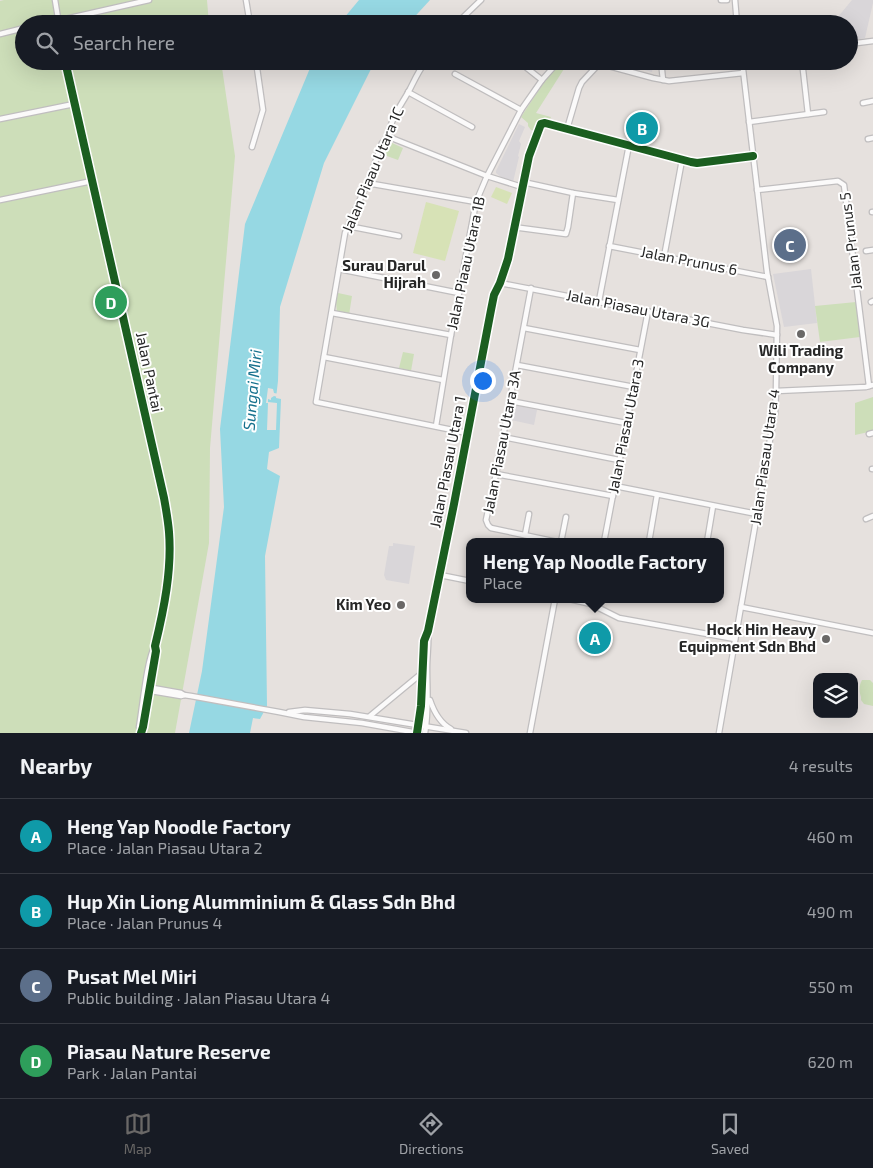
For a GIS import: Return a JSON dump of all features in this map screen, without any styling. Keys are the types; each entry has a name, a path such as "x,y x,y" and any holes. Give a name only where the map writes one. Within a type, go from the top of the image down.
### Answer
{"street":[{"path":"55,0 58,15"},
{"path":"88,15 149,0"},
{"path":"246,0 248,15"},
{"path":"465,15 481,0"},
{"path":"721,0 727,0"},
{"path":"735,0 736,15"},
{"path":"0,34 15,30"},
{"path":"858,43 873,41"},
{"name":"Jalan Pantai","path":"67,70 164,498 169,532 170,552 162,617 155,646 156,651 152,675 147,689"},
{"path":"252,147 264,110 257,70"},
{"name":"Jalan Piaau Utara 1C","path":"420,70 397,111 388,137 382,144 345,233 316,402 436,426"},
{"path":"529,70 542,80"},
{"name":"Jalan Piaau Utara 1B","path":"436,426 476,202 487,176 521,110 551,70"},
{"path":"590,70 579,88 567,129 697,163 753,156"},
{"path":"624,70 669,81 743,73"},
{"path":"662,70 663,80"},
{"name":"Jalan Piasau Utara 4","path":"718,733 775,414 776,391 777,335 775,313 768,277 743,70"},
{"path":"803,70 808,114"},
{"path":"455,74 521,110"},
{"path":"408,92 472,127"},
{"path":"862,103 873,101"},
{"path":"0,119 74,104"},
{"path":"749,122 824,112"},
{"name":"Jalan Piasau Utara 1","path":"417,733 421,706 424,641 428,631 440,575 494,295 508,259 522,185 538,129 541,124 545,123 567,129"},
{"path":"388,137 487,176 522,185 618,200"},
{"path":"599,301 629,145"},
{"path":"664,257 682,160"},
{"path":"0,200 92,181"},
{"name":"Jalan Prunus 5","path":"757,190 838,181 844,185 871,386"},
{"path":"367,182 476,202"},
{"path":"513,227 566,234 573,193"},
{"path":"348,226 398,236"},
{"name":"Jalan Prunus 6","path":"610,246 768,277"},
{"path":"866,251 873,250"},
{"path":"339,269 459,293"},
{"name":"Jalan Piasau Utara 3G","path":"500,283 777,335"},
{"name":"Jalan Piasau Utara 3A","path":"531,288 486,520 491,528 539,538"},
{"name":"Jalan Piasau Utara 3","path":"605,538 648,311"},
{"path":"332,313 451,335"},
{"path":"524,328 640,350"},
{"path":"324,357 443,380"},
{"path":"517,365 634,387"},
{"path":"776,391 871,386"},
{"path":"510,401 626,423"},
{"path":"436,426 467,434"},
{"path":"503,437 619,460"},
{"path":"496,474 613,496"},
{"path":"615,486 757,514"},
{"path":"650,538 657,495"},
{"path":"708,538 713,506"},
{"path":"525,535 529,514"},
{"path":"866,519 873,516"},
{"path":"562,538 566,517"},
{"path":"440,575 466,580"},
{"path":"530,733 554,603"},
{"path":"593,603 619,618 736,639"},
{"path":"741,607 873,633"},
{"name":"Jalan Piasau Utara 1","path":"426,733 428,631"},
{"path":"141,733 140,727 152,650 155,646"},
{"path":"370,716 422,673"},
{"path":"152,675 154,683 161,691"},
{"path":"147,689 181,693 304,717 362,723 417,733"},
{"path":"141,733 144,727 148,698 147,689"},
{"path":"148,698 161,691"},
{"path":"428,694 440,721 455,731"},
{"path":"285,713 305,710 370,716 466,733"},
{"path":"391,728 395,733"}],"shaded area":[{"path":"852,0 873,0 865,38 858,39 858,15 840,15"},
{"path":"519,124 525,127 519,141 521,144 513,182 502,178 496,171"},
{"path":"811,269 817,323 784,327 773,274"},
{"path":"514,405 537,410 534,425 511,420"},
{"path":"393,543 415,546 409,584 386,580 384,575 389,546 393,546"}],"green space":[{"path":"207,0 208,15 15,15 15,70 222,70 235,156 210,448 209,543 175,733 0,733 0,1"},
{"path":"554,70 563,70 536,113 551,117 549,121 544,120 539,124 536,131 531,130 528,123 521,117"},
{"path":"390,142 403,148 398,160 384,155"},
{"path":"496,187 512,193 507,204 491,197"},
{"path":"426,202 459,211 445,261 413,253"},
{"path":"338,293 352,296 349,315 337,313 336,302"},
{"path":"856,302 860,337 820,342 815,306"},
{"path":"403,352 414,354 411,371 399,368"},
{"path":"873,397 873,431 855,435 855,403"},
{"path":"862,680 870,680 873,683 873,706 864,704 861,700 860,684"}],"water":[{"path":"359,0 430,0 416,15 346,15"},
{"name":"Sungai Miri","path":"309,70 370,70 324,163 280,307 276,398 281,399 279,448 269,452 267,469 280,476 265,556 267,706 260,719 253,718 250,733 189,733 202,671 224,507 220,429 245,224"}],"pier":[{"path":"268,388 273,389 274,393 281,396 281,398 274,396 271,400 268,399 268,402 277,403 276,430 267,430 268,403 266,403"}],"cycle path":[{"path":"67,70 164,498 169,528 170,546 166,589 141,733"},
{"path":"417,733 421,706 424,641 428,631 454,504 494,295 508,259 529,156 541,124 545,123 697,163 753,156"}],"place":[{"name":"Hup Xin Liong Alumminium & Glass Sdn Bhd","path":"642,128"},
{"name":"Pusat Mel Miri","path":"790,245"},
{"name":"Surau Darul Hijrah","path":"436,275"},
{"name":"Piasau Nature Reserve","path":"111,302"},
{"name":"Wili Trading Company","path":"801,334"},
{"name":"Kim Yeo","path":"401,605"},
{"name":"Heng Yap Noodle Factory","path":"595,638"},
{"name":"Hock Hin Heavy Equipment Sdn Bhd","path":"826,639"}]}
